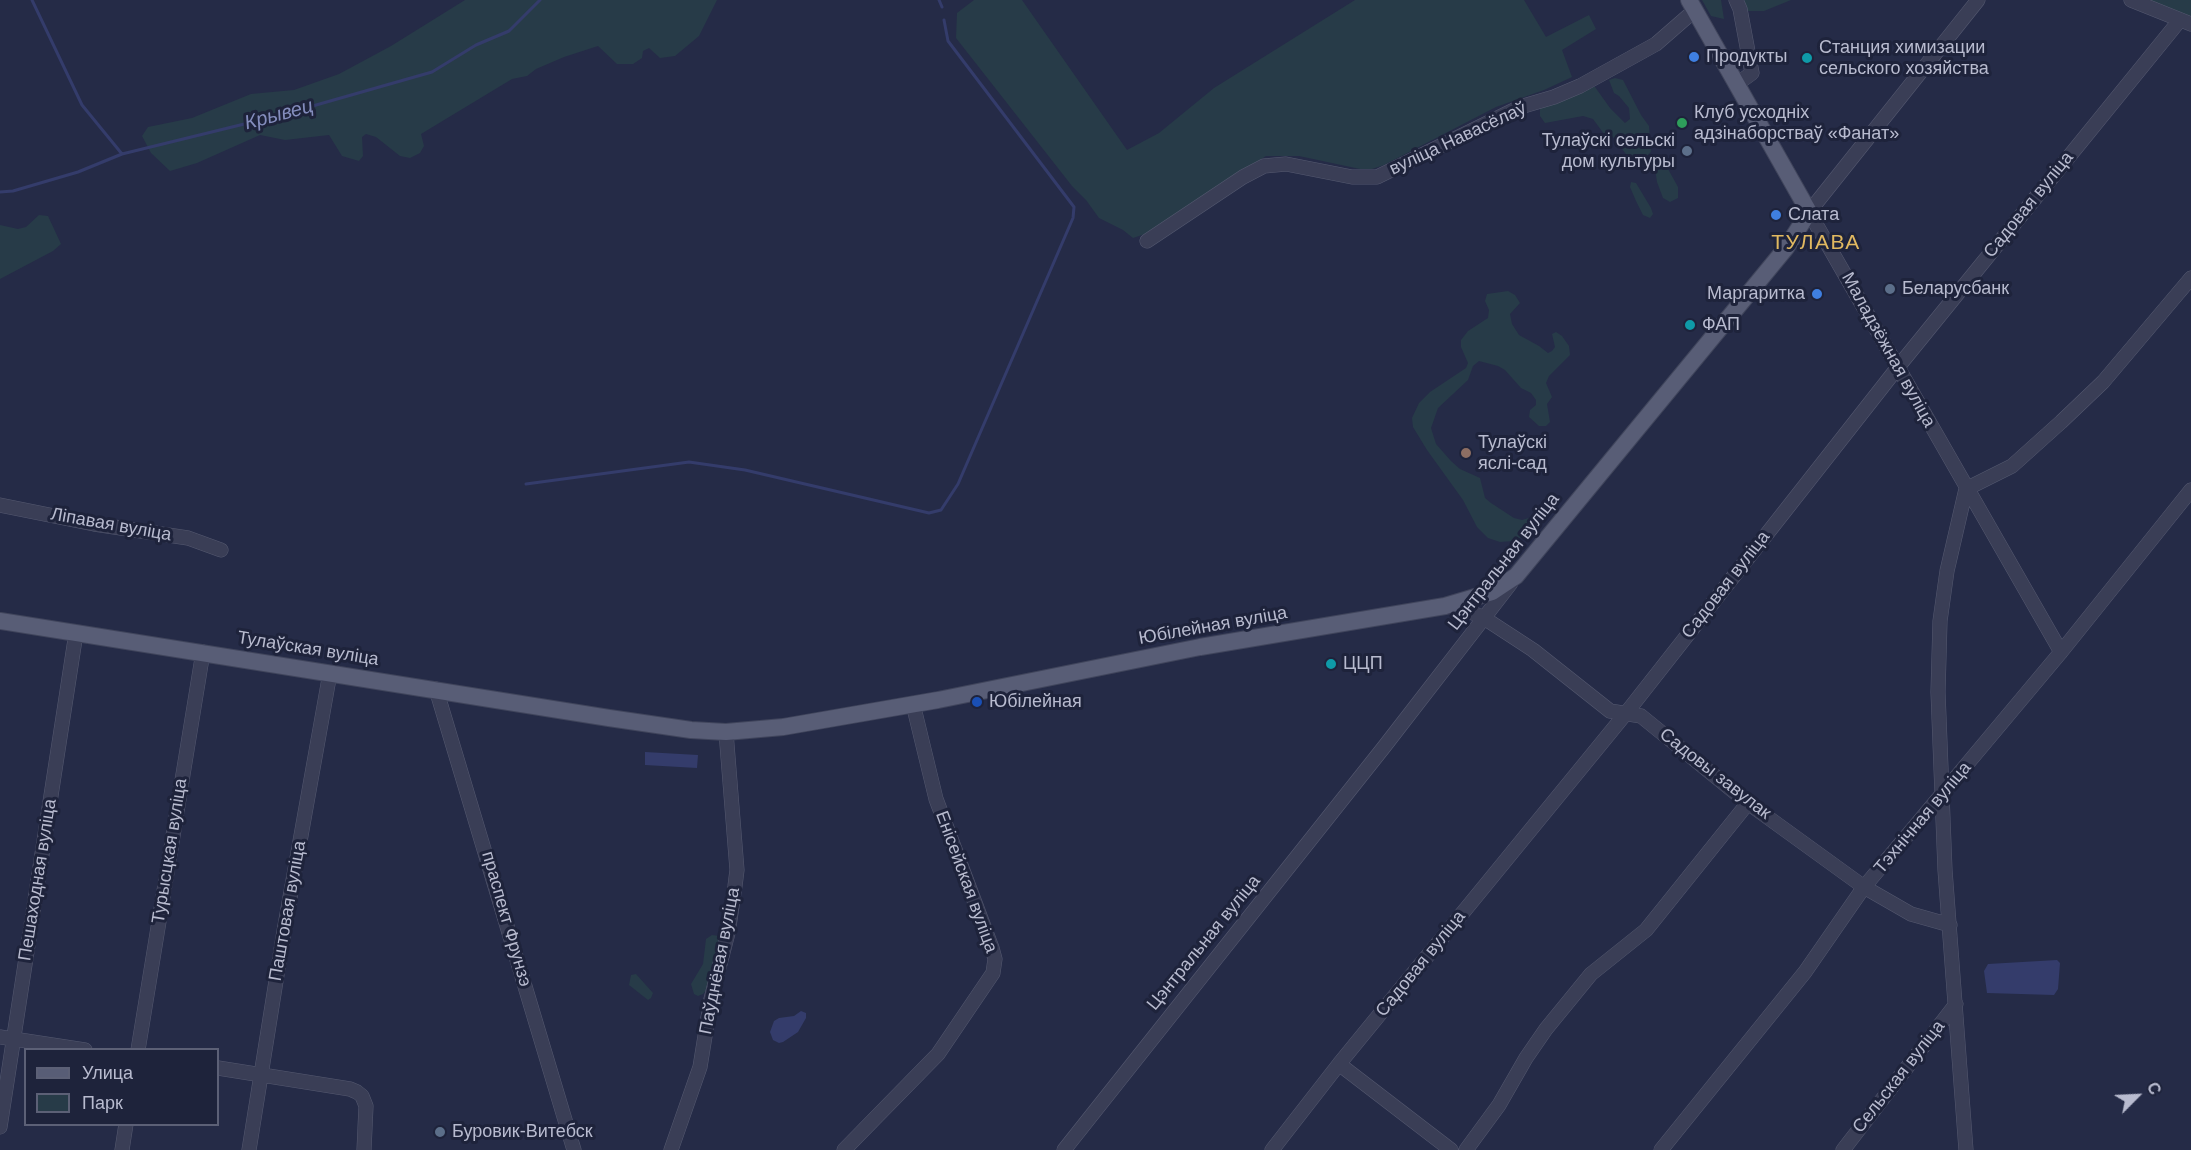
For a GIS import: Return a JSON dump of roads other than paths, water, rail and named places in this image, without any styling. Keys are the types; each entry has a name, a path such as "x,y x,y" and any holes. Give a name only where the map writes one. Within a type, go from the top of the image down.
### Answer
{"main road":[{"path":"1692,5 1809,212"},
{"name":"Цэнтральная вуліца","path":"1516,576 1786,248 1809,212"},
{"name":"Юбілейная вуліца","path":"726,732 783,727 1039,681 1200,646 1446,606 1492,592 1516,576"},
{"name":"Тулаўская вуліца","path":"0,621 609,718 692,730 726,732"}],"street":[{"path":"1736,0 1740,9 1752,73 1737,84"},
{"name":"Цэнтральная вуліца","path":"1809,212 1978,0"},
{"path":"2131,0 2186,22"},
{"name":"вуліца Навасёлаў","path":"1147,242 1243,177 1264,166 1286,164 1352,177 1377,177 1520,107 1580,86 1656,44 1692,5"},
{"name":"Садовая вуліца","path":"1272,1150 1339,1064 1626,712 1898,368 2186,22"},
{"name":"Маладзёжная вуліца","path":"1809,212 2061,652"},
{"path":"1966,1150 1945,870 1938,692 1940,621 1947,571 1966,489 2012,466 2061,422 2103,382 2191,278"},
{"name":"Тэхнічная вуліца","path":"1661,1150 1805,972 1864,887 2061,652 2191,490"},
{"name":"Ліпавая вуліца","path":"0,505 94,524 188,538 221,550"},
{"name":"Цэнтральная вуліца","path":"1064,1150 1384,747 1516,576"},
{"name":"Садовы завулак","path":"1446,606 1464,609 1484,618 1533,650 1610,711 1641,716 1748,803 1864,887 1911,914 1950,925"},
{"name":"Пешаходная вуліца","path":"0,1127 76,633"},
{"name":"Турысцкая вуліца","path":"138,1048 203,652"},
{"name":"Паштовая вуліца","path":"249,1150 284,931 330,673"},
{"name":"праспект Фрунзэ","path":"436,689 574,1150"},
{"name":"Енісейская вуліца","path":"844,1150 938,1054 993,974 995,959 992,948 936,799 913,704"},
{"name":"Паўднёвая вуліца","path":"671,1150 700,1066 711,999 728,933 735,886 737,870 726,732"},
{"path":"1466,1150 1499,1105 1526,1058 1553,1019 1591,974 1646,930 1748,803"},
{"name":"Сельская вуліца","path":"1843,1150 1956,1004"},
{"path":"0,1037 71,1048"},
{"path":"1339,1064 1451,1150"},
{"path":"219,1068 357,1092 362,1096 366,1106 364,1150"},
{"path":"122,1150 126,1126"}],"water":[{"path":"645,752 698,755 697,768 645,765"},
{"path":"2057,960 2060,963 2058,989 2054,995 1987,993 1984,971 1988,964"},
{"path":"801,1011 806,1013 806,1018 798,1032 783,1042 773,1040 770,1032 774,1021 794,1016"}],"waterway":[{"path":"32,0 82,105 122,154"},
{"name":"Крывец","path":"0,192 13,191 78,172 122,154 281,115 432,72 476,45 509,31 540,0"},
{"path":"939,0 942,7"},
{"path":"526,484 689,462 745,470 929,513 941,510 958,484 1073,218 1074,207 948,41 944,20"}],"place":[{"name":"Продукты","path":"1694,57"},
{"name":"Станция химизации сельского хозяйства","path":"1807,58"},
{"name":"Клуб усходніх адзінаборстваў «Фанат»","path":"1682,123"},
{"name":"Тулаўскі сельскі дом культуры","path":"1687,151"},
{"name":"Слата","path":"1776,215"},
{"name":"Беларусбанк","path":"1890,289"},
{"name":"Маргаритка","path":"1817,294"},
{"name":"ФАП","path":"1690,325"},
{"name":"Тулаўскі яслі-сад","path":"1466,453"},
{"name":"ЦЦП","path":"1331,664"},
{"name":"Юбілейная","path":"977,702"},
{"name":"Буровик-Витебск","path":"440,1132"}],"district":[{"name":"ТУЛАВА","path":"1816,243"}]}
